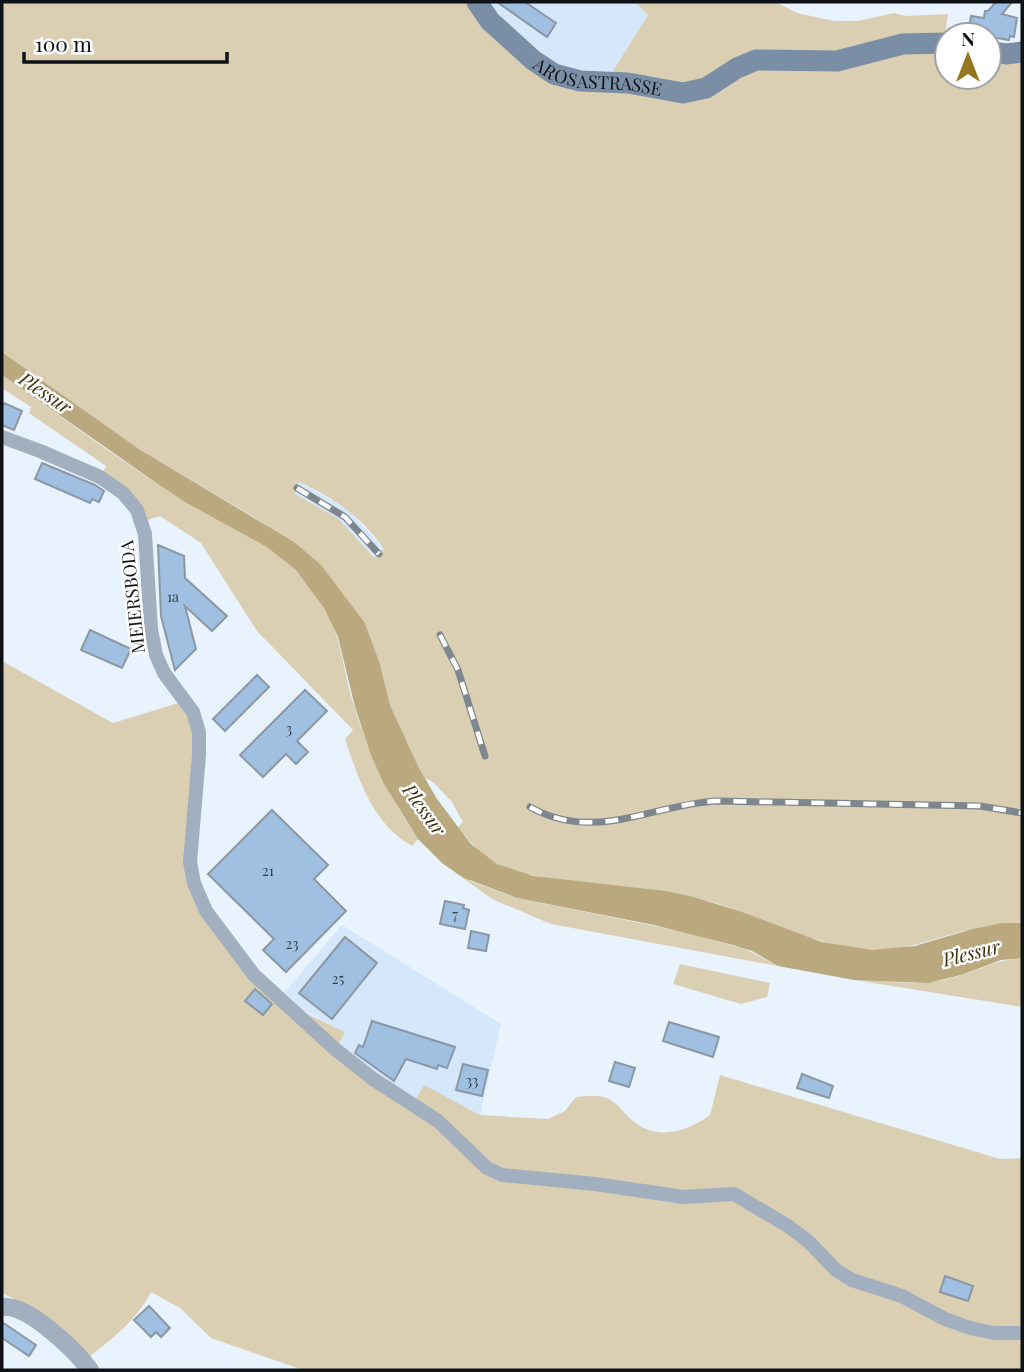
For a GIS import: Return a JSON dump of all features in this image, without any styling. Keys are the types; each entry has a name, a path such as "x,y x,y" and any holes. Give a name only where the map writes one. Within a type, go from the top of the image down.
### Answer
{"main road":[{"name":"AROSASTRASSE","path":"477,2 490,21 540,66 554,74 580,81 639,84 683,93 699,91 713,85 737,68 756,60 837,61 903,44 933,43"},
{"path":"1003,53 1022,52"}],"street":[{"name":"MEIERSBODA","path":"2,438 46,453 100,478 123,493 137,510 146,540 154,647 164,673 193,712 198,725 200,742 190,862 198,894 206,911 260,981 352,1063 438,1121 493,1172 511,1177 595,1184 684,1197 737,1195 788,1226 836,1270 852,1280 902,1296 945,1319 970,1328 994,1333 1022,1333"},
{"path":"2,1307 9,1306 24,1311 72,1350 90,1370"}],"shaded area":[{"path":"2,2 477,2 540,66 606,82 648,15 636,3 638,2 776,2 797,13 834,21 858,21 894,13 906,16 948,14 947,21 933,21 933,91 1003,91 1003,51 1022,52 1022,923 985,926 911,946 871,950 825,942 693,897 650,889 541,877 500,866 464,835 458,827 463,822 452,802 433,782 425,778 418,766 390,705 380,664 365,623 262,522 139,449 2,352","holes":["299,482 357,518 384,549 374,558 339,519 295,494"]},
{"path":"477,2 635,2 648,15 606,82 571,80"},
{"path":"2,375 163,487 277,553 300,574 330,620 338,641 351,696 371,752 397,805 418,839 412,846 387,825 369,799 345,739 353,730 257,631 201,543 160,516 142,522 100,477 106,466 29,413 31,407 2,388"},
{"path":"299,482 347,509 384,549 374,558 339,519 295,494"},
{"path":"2,661 113,723 185,701 193,712 194,883 254,975 305,1013 345,1032 336,1049 413,1104 424,1085 480,1115 548,1119 565,1111 576,1097 597,1096 613,1101 642,1127 652,1131 672,1132 692,1126 710,1115 720,1075 1000,1159 1022,1158 1022,1370 303,1370 211,1338 180,1308 151,1292 131,1321 88,1358 48,1321 26,1305 2,1293"},
{"path":"442,863 472,882 517,898 689,933 745,949 778,966 551,924 492,899"},
{"path":"342,925 501,1024 480,1115 424,1086 413,1104 335,1049 344,1032 280,998"},
{"path":"1022,958 1022,1007 855,980 932,982 953,978 1002,961"},
{"path":"680,964 770,983 767,997 741,1004 673,984"}],"water":[{"name":"Plessur","path":"2,352 139,449 294,542 321,565 365,623 380,664 390,705 418,766 437,799 471,844 497,864 533,876 666,891 694,897 822,942 872,950 915,946 972,929 1002,923 1022,923 1022,958 1001,960 961,975 928,983 854,980 778,966 752,951 654,925 517,898 464,878 442,863 418,839 384,784 355,707 338,637 324,608 296,570 267,547 185,502 2,375"}],"building":[{"path":"497,2 525,2 556,23 547,37"},
{"path":"996,2 1012,2 1002,14 1017,18 1014,37 1003,39 1003,21 970,21 971,16 984,18 985,11"},
{"path":"4,403 22,411 14,430 2,425"},
{"path":"42,463 104,491 99,502 92,499 90,503 35,479"},
{"path":"158,545 184,556 185,578 227,616 212,631 185,606 196,649 175,670 161,616"},
{"path":"90,630 131,649 122,668 81,650"},
{"path":"257,675 269,687 225,731 213,719"},
{"path":"305,690 327,711 297,741 308,752 296,764 286,754 263,777 240,755"},
{"path":"272,810 328,865 314,879 346,911 286,972 263,950 274,939 208,874"},
{"path":"445,901 464,905 463,908 469,910 465,929 440,924"},
{"path":"471,931 489,935 486,951 468,948"},
{"path":"345,937 377,963 332,1019 299,993"},
{"path":"255,989 272,1004 263,1015 245,1001"},
{"path":"372,1021 455,1047 447,1068 438,1065 437,1069 406,1059 394,1081 355,1053 359,1045 363,1047"},
{"path":"669,1022 719,1037 713,1057 663,1041"},
{"path":"615,1062 635,1068 629,1087 609,1081"},
{"path":"463,1064 488,1070 482,1096 456,1090"},
{"path":"802,1074 833,1086 829,1098 797,1088"},
{"path":"945,1276 973,1286 968,1301 940,1292"},
{"path":"149,1306 170,1328 161,1337 156,1332 151,1337 134,1320"},
{"path":"2,1322 36,1345 29,1356 2,1338"}],"railway":[{"path":"297,488 345,517 379,554"},
{"path":"440,635 458,670 485,756"},
{"path":"530,807 554,817 577,822 623,819 716,801 980,806 1022,813"}]}
